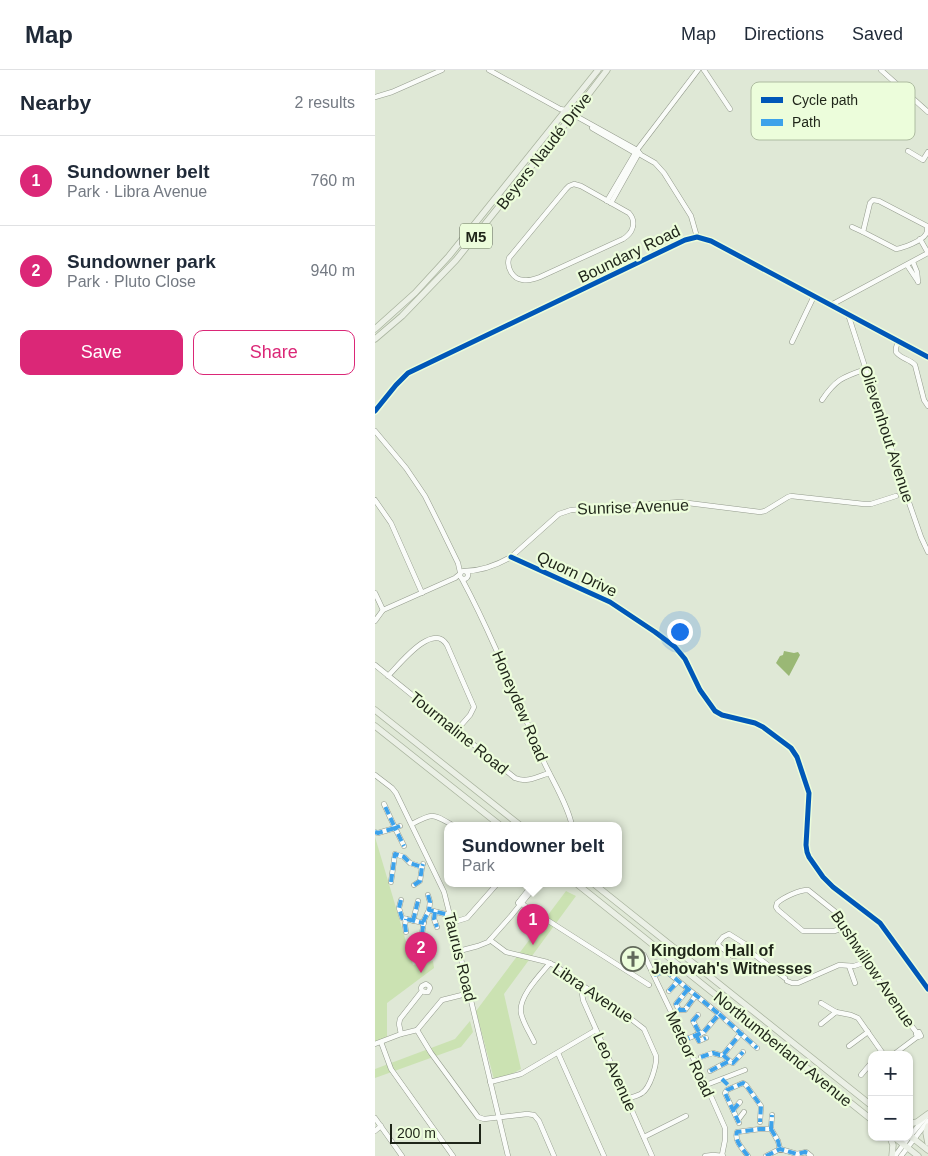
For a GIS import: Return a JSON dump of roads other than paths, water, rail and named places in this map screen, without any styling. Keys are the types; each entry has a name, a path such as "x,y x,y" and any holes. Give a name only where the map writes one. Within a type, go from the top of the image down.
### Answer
{"main road":[{"name":"Beyers Naudé Drive","path":"375,329 415,292 449,256 563,111 598,70"},
{"name":"Beyers Naudé Drive","path":"375,339 401,316 456,260 607,70"},
{"path":"375,710 516,822"},
{"path":"375,726 496,822"},
{"name":"Northumberland Avenue","path":"581,887 868,1117"},
{"name":"Northumberland Avenue","path":"598,887 868,1103"},
{"path":"913,1123 928,1114"},
{"path":"928,1126 926,1133 928,1143"},
{"path":"913,1139 928,1150"},
{"path":"891,1141 893,1156"},
{"path":"899,1141 918,1156"}],"street":[{"path":"375,98 442,70"},
{"path":"489,70 655,163 664,172 691,216 697,237"},
{"path":"499,75 503,70"},
{"path":"609,202 638,152 698,70"},
{"path":"704,70 730,109"},
{"path":"881,70 894,82"},
{"path":"915,100 928,112"},
{"path":"908,151 923,160 928,152"},
{"path":"575,184 581,186 609,202 629,213 633,220 632,230 627,236 536,279 521,280 510,272 509,258 569,186 575,184"},
{"path":"852,227 896,249 922,238 926,234 928,226 875,200 870,203 863,232"},
{"name":"Boundary Road","path":"375,411 396,384 409,373 637,267 685,240 697,237 711,241 928,357"},
{"path":"831,305 911,265 927,249 922,238"},
{"path":"672,247 675,252"},
{"path":"793,342 814,296"},
{"name":"Olievenhout Avenue","path":"848,314 914,519 928,552"},
{"path":"898,341 896,352 915,365 924,400 928,406"},
{"path":"823,400 840,379 866,369"},
{"name":"Honeydew Road","path":"375,432 406,468 421,490 440,526 458,563 467,588 549,773 565,805 570,822"},
{"name":"Sunrise Avenue","path":"422,593 455,578 493,566 511,557 559,514 571,510 680,502 760,512 791,496 864,504 896,496"},
{"path":"375,500 391,522 422,593 383,610 375,621"},
{"name":"Quorn Drive","path":"511,557 610,602 655,632 680,653 703,696 715,711 722,715 759,725 791,748 797,757 809,793 806,849 809,857 828,882 880,923 928,989"},
{"path":"375,592 383,610"},
{"path":"388,676 420,644 437,637 443,639 474,707 470,715 456,731"},
{"name":"Tourmaline Road","path":"375,665 518,780 529,780 549,773"},
{"name":"Taurus Road","path":"375,775 395,793 442,886 470,993 508,1156"},
{"path":"383,804 398,827 404,846"},
{"path":"412,824 427,816 434,816 446,822"},
{"path":"375,832 378,833 398,827"},
{"path":"391,882 395,854 404,857 410,863 422,866 420,880 414,885"},
{"path":"451,923 467,918 494,887"},
{"path":"459,951 488,942 533,887"},
{"name":"Bushwillow Avenue","path":"844,928 834,931 803,931 777,910 777,903 801,891 808,890 837,912 851,942 918,1034"},
{"path":"422,934 429,910 428,894"},
{"path":"401,900 399,908 403,918 424,923"},
{"path":"413,921 417,901"},
{"path":"520,903 649,985"},
{"path":"429,910 449,915"},
{"path":"435,912 434,919 437,927"},
{"path":"406,919 406,932"},
{"path":"745,947 733,956 719,946 718,943 729,934 786,979 796,983 839,965 854,966 865,962"},
{"name":"Libra Avenue","path":"490,940 506,952 556,966 642,1027 656,1056 656,1064 645,1090 641,1094 627,1099"},
{"name":"Meteor Road","path":"644,955 706,1085 725,1131 724,1156"},
{"path":"656,962 757,1048"},
{"path":"534,1042 521,1014 522,1006 524,997 550,963"},
{"path":"849,966 855,983"},
{"path":"654,976 666,971"},
{"path":"669,992 678,981"},
{"name":"Leo Avenue","path":"586,988 582,996 653,1156"},
{"path":"688,989 677,1002 676,1006 678,1008 682,1011 685,1010 696,995"},
{"path":"401,1034 400,1019 423,991"},
{"path":"375,1044 417,1030 442,1000 470,993"},
{"path":"821,1002 836,1012 858,1018 881,1051"},
{"path":"821,1024 836,1012"},
{"path":"687,1025 698,1014"},
{"path":"684,1040 704,1032 719,1014"},
{"path":"693,1021 698,1034 697,1042 706,1038"},
{"path":"417,1030 477,1116 482,1120 527,1114 534,1115 539,1121 554,1156"},
{"path":"491,1082 521,1074 596,1030"},
{"path":"849,1046 868,1032"},
{"path":"898,1051 918,1034 926,1032"},
{"path":"723,1055 741,1033"},
{"path":"381,1042 391,1069 453,1156"},
{"path":"701,1058 713,1053 723,1055 731,1063 743,1052"},
{"path":"558,1053 603,1156"},
{"path":"709,1071 729,1061"},
{"path":"861,1075 868,1067"},
{"path":"706,1085 745,1070"},
{"path":"722,1079 731,1088"},
{"path":"744,1112 739,1121 725,1093 726,1090 743,1083 761,1106 763,1113 760,1122"},
{"path":"733,1110 740,1102"},
{"path":"913,1133 928,1114"},
{"path":"773,1115 771,1129 780,1149"},
{"path":"644,1137 686,1116"},
{"path":"375,1118 402,1156"},
{"path":"913,1134 928,1122"},
{"path":"375,1131 381,1126"},
{"path":"748,1156 736,1137 737,1132 771,1129"},
{"path":"901,1156 908,1141"},
{"path":"893,1156 906,1146"},
{"path":"766,1156 780,1149 797,1154 805,1152 810,1154"},
{"path":"705,1156 724,1156"}],"place":[{"name":"Sundowner belt","path":"533,945"},
{"name":"Kingdom Hall of Jehovah's Witnesses","path":"633,959"},
{"name":"Sundowner park","path":"421,973"}]}
